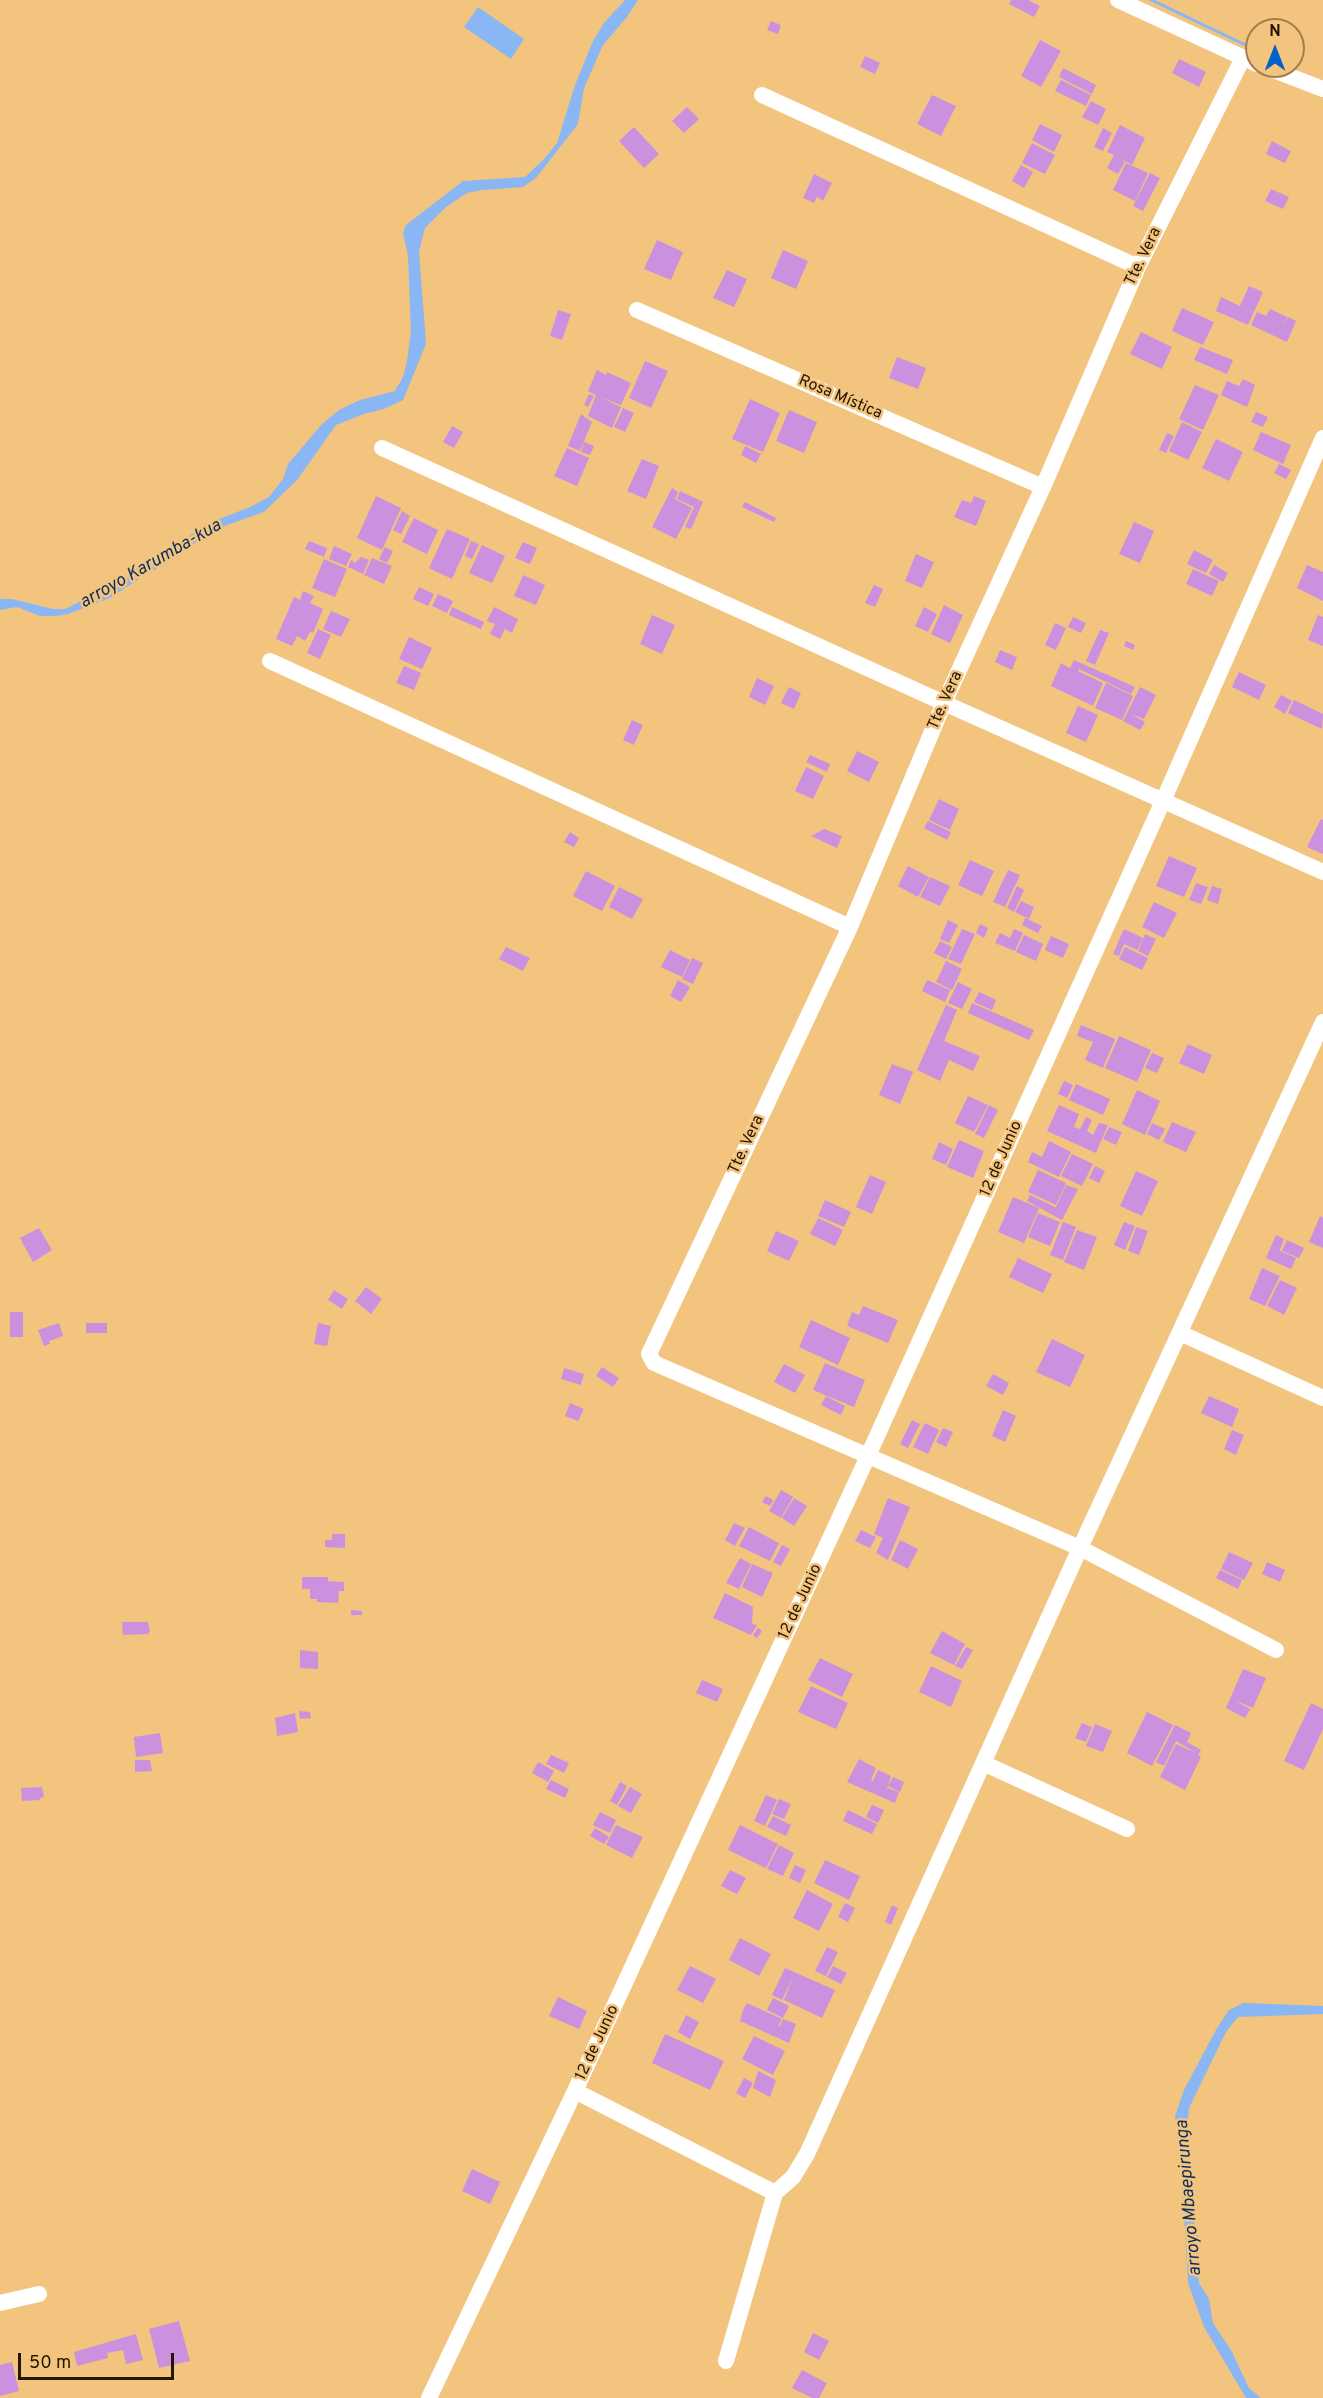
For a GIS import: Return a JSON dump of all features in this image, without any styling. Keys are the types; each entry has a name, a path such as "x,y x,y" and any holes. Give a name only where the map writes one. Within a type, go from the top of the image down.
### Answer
{"street":[{"path":"1118,0 1245,59"},
{"name":"Tte. Vera","path":"868,1456 654,1363 649,1354 850,927 944,703 1138,267 1245,70"},
{"path":"1294,78 1323,89"},
{"path":"762,95 1138,267"},
{"name":"Rosa Mística","path":"637,310 1042,487"},
{"name":"12 de Junio","path":"429,2398 575,2091 868,1456 1163,801 1323,438"},
{"path":"382,448 1323,872"},
{"path":"270,661 850,927"},
{"path":"726,2361 775,2193 793,2177 807,2154 1080,1548 1323,1022"},
{"path":"1180,1333 1323,1398"},
{"path":"868,1456 1080,1548 1276,1650"},
{"path":"982,1764 1127,1830"},
{"path":"575,2091 775,2193"},
{"path":"0,2303 39,2294"}],"water":[{"name":"arroyo Karumba-kua","path":"625,0 638,0 603,45 584,88 578,124 536,178 523,187 467,193 446,207 425,228 419,252 426,344 403,400 336,425 297,480 264,512 213,530 164,565 110,598 68,614 55,616 40,616 17,607 0,610 0,599 12,599 53,609 65,609 126,579 139,566 168,552 204,525 269,497 283,479 288,464 322,424 339,410 360,400 395,391 403,377 411,331 408,256 403,233 406,225 463,181 525,177 544,159 557,143 575,85 593,41 604,23"},
{"path":"1148,0 1155,0 1245,43 1245,46"},
{"path":"478,7 524,39 511,59 464,27"},
{"name":"arroyo Mbaepirunga","path":"1243,2003 1323,2006 1323,2014 1238,2017 1226,2032 1189,2108 1186,2138 1191,2171 1191,2212 1199,2240 1199,2283 1209,2299 1213,2323 1231,2350 1249,2388 1261,2398 1246,2398 1204,2327 1188,2283 1181,2167 1175,2116 1184,2090 1217,2028 1229,2010"}],"building":[{"path":"1011,0 1028,0 1040,6 1034,17 1009,4"},
{"path":"771,21 781,25 778,34 767,30"},
{"path":"1040,40 1061,51 1041,87 1021,76"},
{"path":"865,56 880,63 875,74 860,67"},
{"path":"1179,59 1206,72 1199,87 1172,73"},
{"path":"1063,68 1096,85 1092,94 1059,77"},
{"path":"1061,80 1091,95 1086,106 1055,91"},
{"path":"932,95 956,106 941,136 917,124"},
{"path":"1091,101 1106,109 1098,125 1082,117"},
{"path":"687,107 699,119 684,133 672,121"},
{"path":"1040,124 1062,135 1054,152 1032,140"},
{"path":"1120,125 1145,138 1132,165 1120,158 1125,162 1118,174 1107,168 1114,155 1107,152"},
{"path":"634,127 659,154 644,168 619,141"},
{"path":"1103,128 1112,133 1103,151 1094,147"},
{"path":"1272,141 1291,151 1285,163 1266,154"},
{"path":"1032,143 1055,155 1045,174 1022,163"},
{"path":"1126,163 1148,173 1135,201 1113,190"},
{"path":"1021,165 1033,172 1024,188 1012,181"},
{"path":"1150,173 1160,178 1143,211 1133,206"},
{"path":"814,174 832,183 823,201 817,197 814,203 803,198"},
{"path":"1271,189 1289,197 1283,209 1265,201"},
{"path":"657,240 683,252 671,280 644,269"},
{"path":"783,250 808,261 796,289 771,278"},
{"path":"727,270 747,279 734,307 713,298"},
{"path":"1249,286 1263,292 1248,325 1216,311 1221,297 1240,306"},
{"path":"1182,308 1214,322 1203,345 1172,331"},
{"path":"1270,309 1287,317 1282,327 1288,317 1296,321 1287,342 1251,325 1257,312 1266,316"},
{"path":"558,310 571,314 562,340 550,336"},
{"path":"1141,332 1172,347 1162,369 1130,354"},
{"path":"1200,347 1233,360 1227,374 1194,360"},
{"path":"897,357 926,368 918,389 889,378"},
{"path":"645,361 668,371 651,408 629,398"},
{"path":"597,370 631,383 621,405 600,397 621,407 612,428 588,416 596,395 588,391"},
{"path":"1243,379 1255,385 1247,407 1221,395 1227,381 1239,386"},
{"path":"1195,385 1219,395 1203,430 1179,419"},
{"path":"589,394 594,396 588,407 584,405"},
{"path":"750,399 780,413 763,452 732,439"},
{"path":"623,408 634,413 625,432 614,427"},
{"path":"789,410 817,422 804,453 776,441"},
{"path":"1256,412 1268,417 1263,427 1251,422"},
{"path":"581,414 592,422 580,451 568,446"},
{"path":"1182,422 1202,432 1188,460 1169,451"},
{"path":"452,426 463,432 454,448 443,442"},
{"path":"1261,432 1291,445 1283,464 1253,450"},
{"path":"1167,433 1174,436 1166,453 1159,450"},
{"path":"1216,439 1243,452 1229,481 1202,468"},
{"path":"584,442 594,446 590,455 581,452"},
{"path":"745,446 761,454 756,463 741,455"},
{"path":"567,448 589,458 577,486 554,476"},
{"path":"642,459 659,466 646,499 627,491"},
{"path":"1279,464 1291,470 1286,479 1274,473"},
{"path":"672,488 678,492 675,499 692,508 676,539 652,527"},
{"path":"680,491 703,502 691,529 685,527 694,507 677,499"},
{"path":"376,496 401,508 382,550 357,538"},
{"path":"974,496 986,501 976,526 954,517 962,500 971,503"},
{"path":"745,502 776,518 774,522 742,507"},
{"path":"402,511 410,516 401,534 393,530"},
{"path":"414,518 438,530 427,554 402,542"},
{"path":"1134,522 1154,531 1140,563 1119,554"},
{"path":"447,529 470,539 452,579 429,568"},
{"path":"309,541 327,548 324,557 305,549"},
{"path":"471,541 479,544 472,559 465,556"},
{"path":"523,542 537,548 530,564 515,558"},
{"path":"482,545 505,556 492,583 469,573"},
{"path":"334,546 352,554 346,566 329,559"},
{"path":"385,547 393,551 387,563 379,559"},
{"path":"1194,550 1213,560 1206,573 1187,564"},
{"path":"916,554 934,562 922,588 905,581"},
{"path":"361,557 369,560 363,574 348,567 351,560 355,563"},
{"path":"372,558 392,566 384,584 364,575"},
{"path":"324,559 347,569 335,597 312,588"},
{"path":"1214,565 1228,573 1223,582 1209,574"},
{"path":"1307,565 1323,572 1323,601 1297,588"},
{"path":"1193,569 1219,581 1212,596 1186,584"},
{"path":"523,575 545,585 536,605 514,596"},
{"path":"874,585 883,589 875,607 865,603"},
{"path":"419,587 434,594 428,606 413,599"},
{"path":"303,591 314,596 310,603 323,609 313,633 310,632 305,641 297,636 292,646 276,639 294,597 300,600"},
{"path":"438,594 453,601 447,613 432,606"},
{"path":"944,605 963,615 950,643 931,634"},
{"path":"452,607 484,622 481,629 449,615"},
{"path":"494,607 518,619 512,633 505,629 500,639 490,634 495,624 487,621"},
{"path":"924,607 937,614 928,632 915,626"},
{"path":"331,611 350,619 341,637 323,629"},
{"path":"652,615 675,625 662,654 640,644"},
{"path":"1318,615 1323,617 1323,646 1308,640"},
{"path":"1073,617 1086,623 1081,633 1068,627"},
{"path":"1055,623 1066,628 1056,650 1045,645"},
{"path":"318,629 331,635 320,659 307,653"},
{"path":"1100,630 1109,633 1095,665 1086,661"},
{"path":"409,637 432,648 422,669 399,659"},
{"path":"1126,641 1135,645 1133,650 1124,646"},
{"path":"1000,650 1017,657 1012,670 995,662"},
{"path":"1074,660 1135,687 1131,694 1079,669 1078,671 1103,683 1093,706 1051,686 1061,663 1070,668"},
{"path":"404,666 421,673 414,690 396,683"},
{"path":"1239,672 1266,685 1259,700 1232,687"},
{"path":"757,678 774,686 765,705 749,697"},
{"path":"1106,683 1133,696 1122,720 1095,708"},
{"path":"789,687 801,693 794,709 781,703"},
{"path":"1140,687 1156,695 1144,719 1131,714 1145,722 1140,730 1123,721"},
{"path":"1281,695 1292,701 1285,714 1274,707"},
{"path":"1294,700 1323,714 1322,729 1288,713"},
{"path":"1078,706 1098,715 1086,742 1066,733"},
{"path":"632,720 643,725 634,745 623,740"},
{"path":"857,751 879,762 869,782 847,771"},
{"path":"810,755 830,764 827,772 806,762"},
{"path":"806,767 824,776 813,799 795,791"},
{"path":"939,799 959,809 950,830 929,820"},
{"path":"1321,819 1323,820 1323,854 1307,847"},
{"path":"928,821 951,832 947,840 924,828"},
{"path":"824,829 842,836 837,848 811,836"},
{"path":"570,832 579,838 574,847 564,842"},
{"path":"1169,856 1197,868 1184,897 1156,886"},
{"path":"970,860 994,871 982,896 958,885"},
{"path":"908,866 929,877 918,897 898,886"},
{"path":"1008,870 1020,875 1005,907 993,902"},
{"path":"586,871 615,886 602,911 573,896"},
{"path":"930,877 950,886 940,906 920,897"},
{"path":"1196,883 1208,887 1201,904 1189,900"},
{"path":"1017,886 1024,890 1014,912 1007,908"},
{"path":"1212,886 1222,889 1218,904 1207,900"},
{"path":"619,887 643,899 632,919 609,907"},
{"path":"1021,901 1034,907 1029,919 1015,912"},
{"path":"1154,902 1177,913 1164,938 1142,927"},
{"path":"1025,918 1042,926 1038,933 1022,925"},
{"path":"948,920 958,925 949,943 940,939"},
{"path":"980,924 988,928 984,938 976,933"},
{"path":"962,929 975,934 961,964 948,959"},
{"path":"1014,929 1023,933 1015,951 995,943 1000,933 1010,938"},
{"path":"1124,929 1143,938 1137,950 1124,944 1119,956 1113,954"},
{"path":"1145,934 1156,939 1148,956 1138,951"},
{"path":"1024,935 1043,944 1036,961 1016,952"},
{"path":"1051,936 1069,944 1063,958 1045,950"},
{"path":"940,941 952,947 946,959 934,953"},
{"path":"506,947 530,958 523,971 499,959"},
{"path":"1125,947 1148,958 1142,970 1119,959"},
{"path":"670,950 690,960 682,977 661,967"},
{"path":"692,958 703,963 693,984 682,979"},
{"path":"946,961 962,969 952,990 936,982"},
{"path":"678,980 690,987 681,1002 670,996"},
{"path":"927,980 950,990 945,1002 922,991"},
{"path":"958,982 972,989 962,1009 948,1003"},
{"path":"979,992 996,1000 992,1010 974,1002"},
{"path":"972,1003 1034,1030 1029,1040 968,1013"},
{"path":"946,1005 957,1010 944,1041 980,1056 973,1071 949,1060 940,1081 917,1070"},
{"path":"1081,1025 1115,1039 1103,1068 1085,1060 1093,1042 1077,1036"},
{"path":"1119,1036 1151,1050 1137,1082 1105,1068"},
{"path":"1188,1044 1212,1055 1204,1074 1179,1063"},
{"path":"1152,1053 1164,1058 1157,1073 1145,1068"},
{"path":"892,1064 913,1072 900,1104 879,1095"},
{"path":"1064,1081 1073,1085 1067,1098 1058,1094"},
{"path":"1076,1084 1110,1099 1103,1115 1069,1100"},
{"path":"1137,1090 1160,1101 1145,1135 1122,1124"},
{"path":"968,1096 988,1105 974,1132 955,1123"},
{"path":"989,1105 998,1110 984,1138 975,1134"},
{"path":"1059,1105 1079,1114 1074,1127 1080,1129 1086,1117 1092,1120 1087,1131 1093,1135 1099,1123 1108,1125 1096,1153 1047,1131"},
{"path":"1172,1122 1196,1132 1186,1152 1163,1142"},
{"path":"1152,1123 1165,1129 1159,1140 1147,1134"},
{"path":"1109,1127 1122,1132 1116,1145 1103,1139"},
{"path":"959,1140 984,1151 973,1178 947,1167"},
{"path":"1049,1141 1071,1152 1059,1177 1028,1162 1032,1152 1042,1157"},
{"path":"939,1142 953,1149 946,1165 932,1159"},
{"path":"1072,1154 1093,1164 1082,1186 1061,1176"},
{"path":"1095,1166 1105,1171 1099,1183 1089,1178"},
{"path":"1038,1170 1066,1183 1056,1205 1028,1192"},
{"path":"1136,1171 1158,1181 1142,1216 1120,1206"},
{"path":"870,1175 886,1182 872,1214 856,1207"},
{"path":"1066,1185 1078,1189 1062,1220 1027,1201 1030,1195 1055,1209"},
{"path":"1013,1197 1039,1208 1024,1243 998,1232"},
{"path":"825,1200 851,1212 844,1227 818,1216"},
{"path":"1038,1213 1060,1222 1050,1246 1028,1237"},
{"path":"1320,1216 1323,1218 1323,1248 1309,1242"},
{"path":"818,1218 843,1230 835,1246 810,1234"},
{"path":"1063,1222 1076,1227 1063,1260 1050,1255"},
{"path":"1124,1222 1135,1226 1125,1250 1114,1245"},
{"path":"1136,1227 1148,1231 1139,1255 1128,1251"},
{"path":"39,1228 52,1250 33,1262 20,1238"},
{"path":"1077,1230 1097,1237 1084,1270 1064,1262"},
{"path":"776,1231 799,1241 789,1261 767,1251"},
{"path":"1276,1235 1284,1239 1278,1250 1296,1258 1291,1269 1266,1258"},
{"path":"1287,1240 1304,1248 1299,1258 1282,1251"},
{"path":"1018,1258 1052,1274 1043,1293 1009,1277"},
{"path":"1262,1268 1280,1276 1265,1306 1249,1299"},
{"path":"1280,1280 1297,1288 1284,1315 1267,1306"},
{"path":"366,1287 382,1299 371,1314 355,1301"},
{"path":"334,1290 348,1299 342,1309 328,1300"},
{"path":"863,1306 898,1320 888,1343 847,1326 852,1312 859,1315"},
{"path":"10,1312 23,1312 23,1337 10,1337"},
{"path":"811,1320 850,1338 838,1365 799,1347"},
{"path":"59,1323 63,1336 49,1341 50,1344 44,1346 38,1330"},
{"path":"86,1323 107,1323 107,1333 86,1333"},
{"path":"318,1323 331,1326 327,1346 314,1344"},
{"path":"1052,1339 1085,1355 1070,1387 1036,1372"},
{"path":"825,1363 865,1380 854,1407 813,1390"},
{"path":"784,1364 805,1375 795,1393 774,1382"},
{"path":"602,1367 619,1378 613,1387 596,1376"},
{"path":"564,1368 584,1374 581,1385 561,1379"},
{"path":"993,1374 1009,1383 1003,1395 986,1386"},
{"path":"826,1396 845,1406 841,1415 821,1405"},
{"path":"1209,1396 1239,1409 1232,1427 1201,1413"},
{"path":"570,1403 584,1409 578,1421 565,1416"},
{"path":"1003,1410 1016,1416 1005,1442 992,1436"},
{"path":"912,1420 920,1424 908,1448 900,1444"},
{"path":"925,1423 939,1430 928,1454 913,1447"},
{"path":"943,1428 953,1432 946,1447 936,1442"},
{"path":"1232,1430 1244,1435 1236,1455 1224,1449"},
{"path":"781,1490 793,1497 781,1518 769,1511"},
{"path":"766,1496 773,1500 770,1506 762,1502"},
{"path":"794,1498 807,1506 794,1526 782,1518"},
{"path":"888,1498 910,1507 888,1560 876,1553 883,1538 874,1534"},
{"path":"734,1523 745,1528 735,1546 725,1540"},
{"path":"749,1527 779,1543 770,1561 739,1546"},
{"path":"861,1530 876,1537 870,1548 855,1541"},
{"path":"332,1534 345,1534 345,1548 325,1547 325,1540 332,1540"},
{"path":"900,1540 918,1549 908,1569 891,1560"},
{"path":"782,1545 790,1549 781,1566 773,1562"},
{"path":"1229,1552 1253,1563 1244,1580 1221,1569"},
{"path":"740,1558 751,1564 739,1589 726,1583"},
{"path":"1267,1562 1285,1570 1280,1582 1262,1574"},
{"path":"752,1564 773,1573 762,1597 742,1587"},
{"path":"1220,1570 1242,1580 1238,1589 1216,1578"},
{"path":"302,1577 328,1577 328,1581 344,1582 344,1591 339,1591 338,1603 317,1602 317,1599 310,1599 310,1589 302,1589"},
{"path":"725,1593 753,1607 752,1624 757,1625 751,1635 713,1618"},
{"path":"351,1610 362,1611 362,1615 351,1615"},
{"path":"122,1622 148,1622 150,1631 148,1634 123,1635"},
{"path":"758,1628 762,1631 757,1638 753,1635"},
{"path":"942,1631 965,1644 954,1665 930,1653"},
{"path":"966,1647 973,1650 962,1669 955,1666"},
{"path":"300,1650 318,1652 318,1669 300,1668"},
{"path":"820,1658 853,1674 842,1697 808,1680"},
{"path":"931,1666 962,1681 951,1707 919,1692"},
{"path":"1243,1669 1266,1678 1253,1708 1234,1700 1250,1709 1245,1718 1226,1708"},
{"path":"702,1680 723,1689 717,1702 696,1693"},
{"path":"811,1686 848,1703 836,1729 798,1712"},
{"path":"1311,1703 1323,1709 1323,1729 1304,1770 1284,1761"},
{"path":"299,1711 310,1712 311,1718 300,1719"},
{"path":"1147,1712 1173,1725 1152,1766 1127,1753"},
{"path":"295,1713 298,1732 277,1736 275,1718"},
{"path":"1082,1723 1092,1727 1086,1742 1075,1738"},
{"path":"1095,1724 1112,1731 1103,1752 1086,1746"},
{"path":"1175,1725 1191,1733 1187,1742 1201,1750 1198,1755 1201,1757 1185,1790 1160,1777 1176,1744 1196,1753 1176,1741 1164,1766 1156,1762"},
{"path":"160,1733 163,1753 136,1757 134,1737"},
{"path":"551,1755 569,1763 564,1773 546,1764"},
{"path":"859,1759 876,1768 871,1780 873,1781 878,1770 891,1776 886,1792 888,1788 899,1792 895,1803 847,1782"},
{"path":"135,1760 150,1760 152,1771 135,1772"},
{"path":"538,1762 554,1771 548,1782 532,1773"},
{"path":"893,1777 904,1782 900,1792 888,1786"},
{"path":"551,1780 569,1789 565,1798 546,1789"},
{"path":"620,1782 627,1786 617,1805 610,1801"},
{"path":"42,1787 44,1797 40,1800 22,1801 21,1788"},
{"path":"630,1787 642,1794 631,1813 618,1806"},
{"path":"766,1795 777,1800 765,1826 754,1821"},
{"path":"779,1799 791,1804 784,1819 772,1814"},
{"path":"872,1805 884,1810 878,1823 866,1817"},
{"path":"848,1810 877,1824 872,1834 843,1821"},
{"path":"600,1812 616,1820 610,1833 593,1825"},
{"path":"773,1816 791,1825 786,1836 767,1827"},
{"path":"616,1825 643,1837 632,1858 606,1845"},
{"path":"740,1825 778,1844 766,1868 728,1850"},
{"path":"595,1828 609,1837 604,1844 590,1836"},
{"path":"779,1845 794,1853 783,1876 767,1869"},
{"path":"825,1860 860,1876 849,1900 814,1883"},
{"path":"795,1865 806,1870 800,1883 789,1878"},
{"path":"730,1870 746,1878 737,1894 721,1886"},
{"path":"807,1890 833,1904 819,1931 793,1918"},
{"path":"845,1903 855,1908 848,1922 838,1917"},
{"path":"892,1905 898,1908 891,1925 885,1922"},
{"path":"740,1938 771,1954 759,1976 729,1960"},
{"path":"827,1947 838,1952 826,1976 815,1971"},
{"path":"690,1966 716,1979 703,2003 677,1990"},
{"path":"833,1966 847,1973 841,1984 827,1977"},
{"path":"785,1968 835,1990 822,2018 784,2000 793,1977 782,2000 772,1995"},
{"path":"558,1997 587,2011 579,2029 549,2016"},
{"path":"773,1998 789,2006 783,2018 767,2010"},
{"path":"747,2003 782,2019 778,2026 783,2019 796,2024 789,2043 740,2021"},
{"path":"686,2015 699,2022 690,2039 678,2032"},
{"path":"665,2034 724,2061 710,2090 652,2063"},
{"path":"754,2036 785,2051 773,2075 742,2059"},
{"path":"758,2071 776,2080 770,2097 753,2088"},
{"path":"744,2078 753,2083 745,2098 736,2093"},
{"path":"472,2169 500,2182 490,2204 462,2191"},
{"path":"179,2321 190,2361 159,2368 149,2329"},
{"path":"813,2333 829,2341 819,2360 804,2352"},
{"path":"136,2334 143,2360 126,2364 123,2350 107,2353 108,2358 77,2366 74,2352"},
{"path":"12,2362 19,2391 0,2396 0,2365"},
{"path":"802,2370 827,2383 819,2398 812,2398 792,2388"}]}
